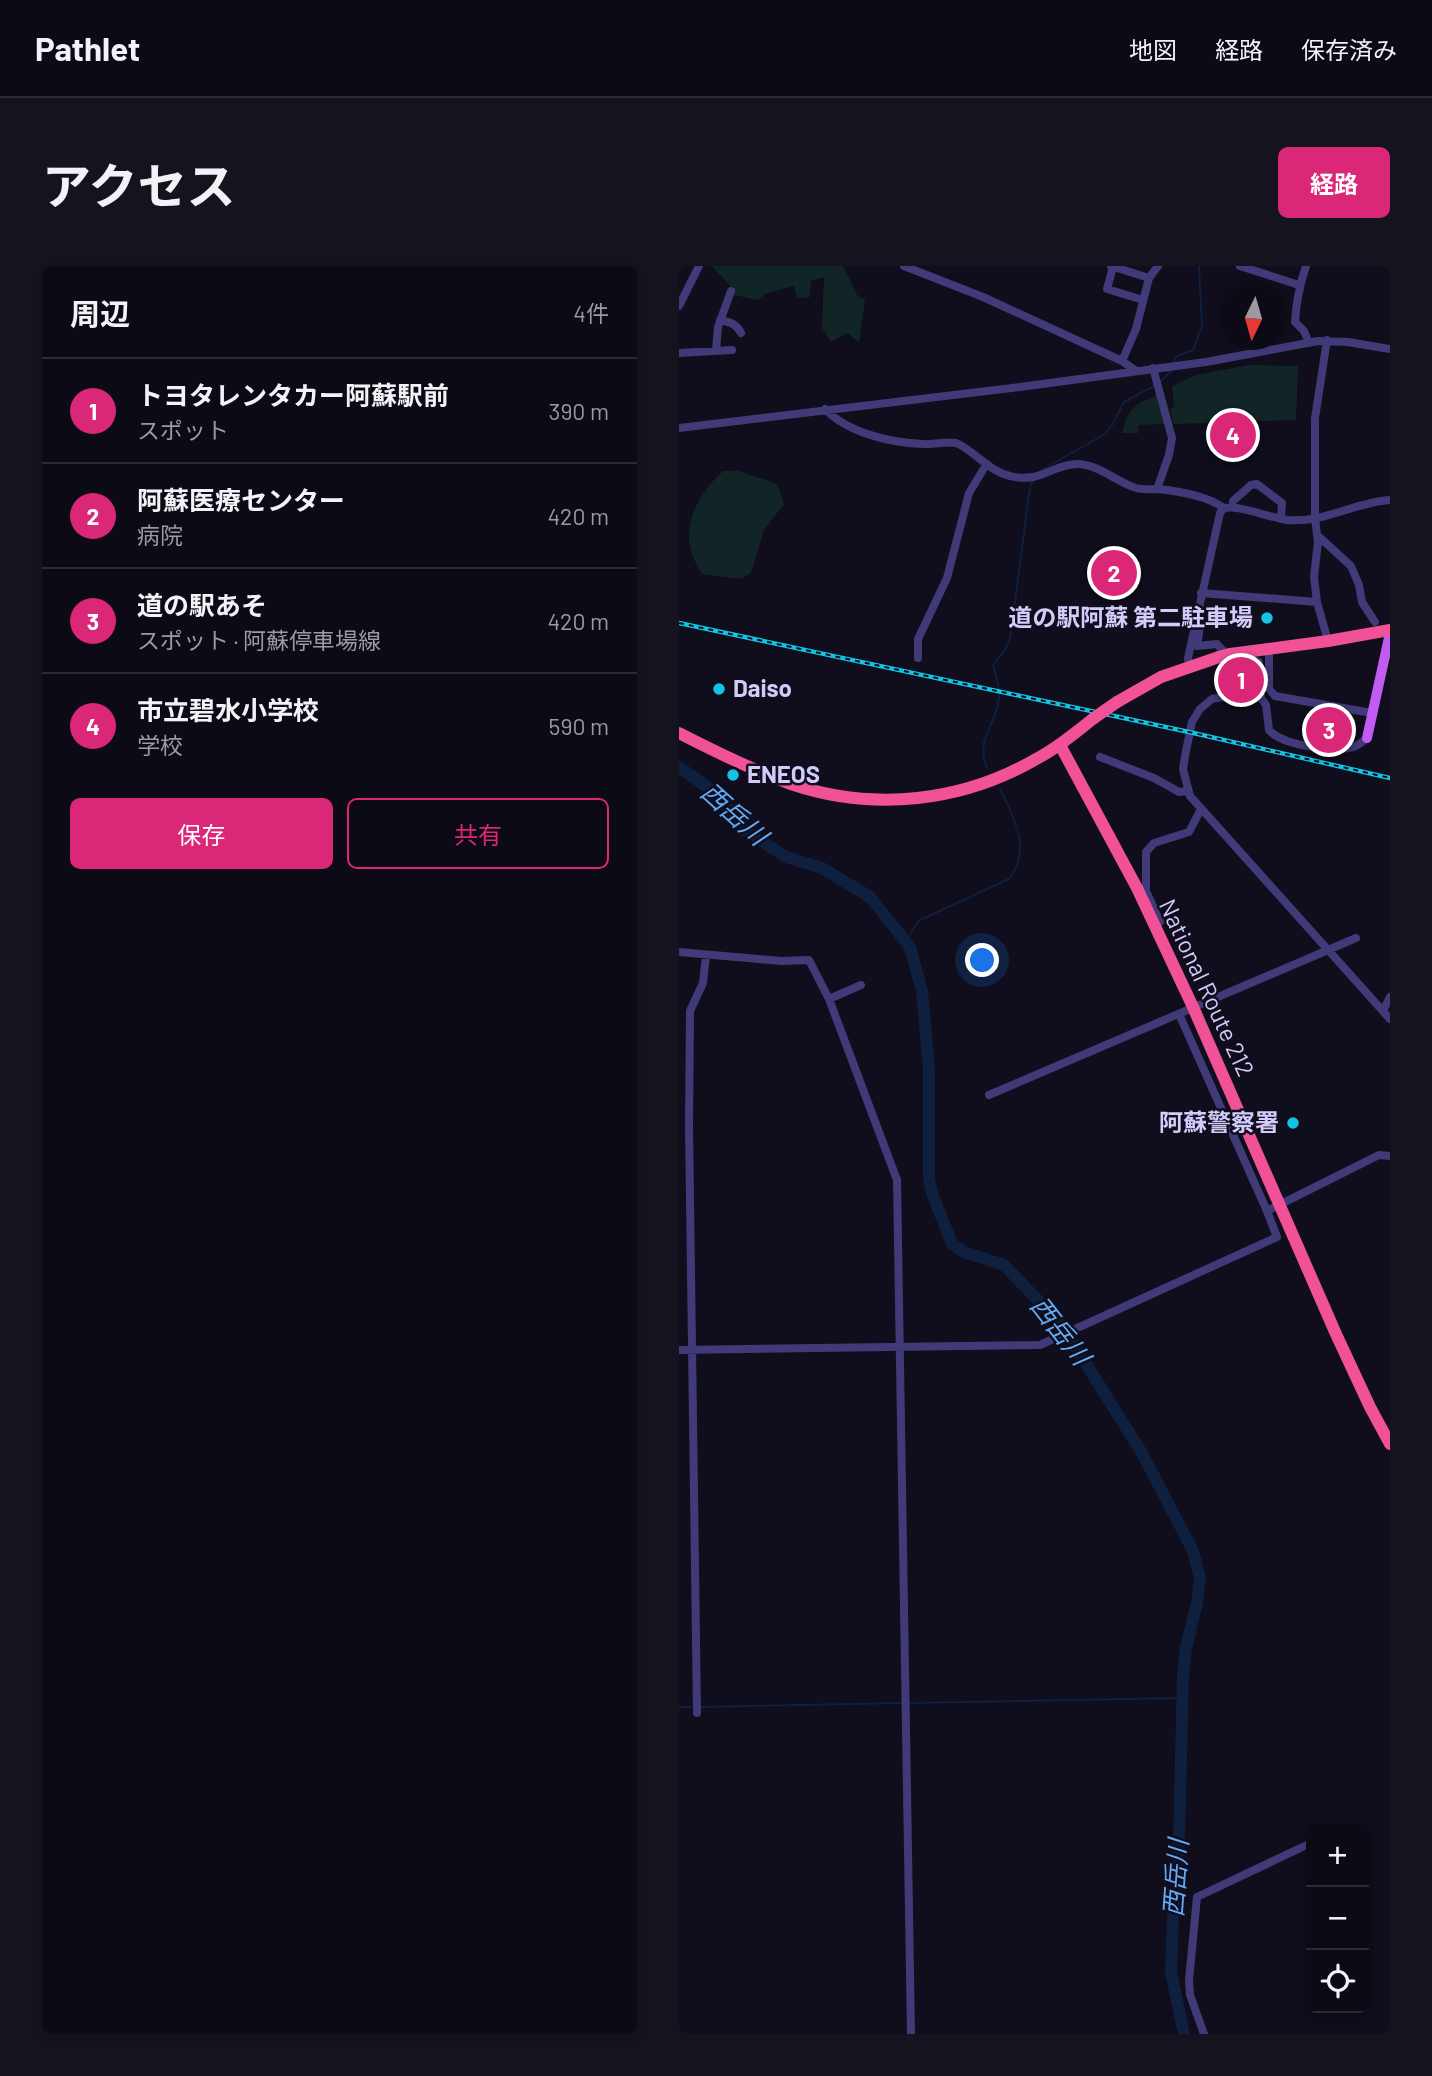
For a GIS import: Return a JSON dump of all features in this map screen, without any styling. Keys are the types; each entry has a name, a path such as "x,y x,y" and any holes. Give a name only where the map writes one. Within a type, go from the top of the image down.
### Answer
{"highway":[{"path":"679,733 747,767 792,784 839,796 883,800 914,799 961,791 1014,771 1060,745 1140,687 1189,666 1225,656 1390,632"},
{"name":"National Route 212","path":"1060,745 1155,926 1336,1334 1390,1444"}],"main road":[{"path":"1367,738 1390,632"}],"street":[{"path":"679,306 699,266"},
{"path":"904,266 983,297 1122,361 1135,370"},
{"path":"1122,361 1136,329 1149,278 1158,266"},
{"path":"1240,266 1299,285"},
{"path":"1306,266 1299,285 1295,322 1304,331 1309,343"},
{"path":"1143,300 1107,289 1112,267 1149,278"},
{"path":"716,351 720,320 731,291"},
{"path":"720,320 739,327 741,333"},
{"path":"1327,340 1315,418 1315,519 1318,542 1314,577 1317,602 1328,641"},
{"path":"679,428 1020,387 1327,340 1390,349"},
{"path":"679,353 732,350"},
{"path":"1153,368 1172,438 1157,489"},
{"path":"825,409 832,417 875,436 917,444 956,443 986,466 1009,476 1042,476 1068,464 1080,464 1134,487 1157,489 1206,500 1224,508 1232,507 1281,519 1315,519 1390,500"},
{"path":"918,659 918,639 947,578 969,493 986,466"},
{"path":"1233,501 1251,485 1257,484 1282,503 1281,519"},
{"path":"1189,666 1188,658 1201,593 1220,513 1224,508"},
{"path":"1317,535 1351,566 1362,602 1375,622"},
{"path":"1201,593 1317,602"},
{"path":"1196,616 1201,620 1197,646 1217,644 1234,663 1254,660 1259,662 1261,698 1266,705 1269,730 1279,738 1332,750 1357,746 1367,738"},
{"path":"1269,649 1269,688 1275,696 1372,713"},
{"path":"1261,698 1222,696 1212,699 1200,709 1192,722 1185,756 1184,769 1188,791 1201,809 1390,1019"},
{"path":"1100,757 1154,778 1179,792 1188,791"},
{"path":"1155,926 1160,922 1146,891 1146,852 1154,843 1189,832 1201,809"},
{"path":"989,1095 1356,938"},
{"path":"679,952 782,961 809,960 829,999 897,1180 911,2034"},
{"path":"697,1713 692,1350 684,1126 690,1011 703,983 706,956"},
{"path":"829,999 861,985"},
{"path":"1383,1011 1390,997"},
{"path":"679,1350 1040,1345 1083,1323 1277,1237 1179,1014"},
{"path":"1267,1211 1380,1156 1390,1156"},
{"path":"1204,2034 1193,2006 1188,1980 1197,1897 1306,1845"}],"green space":[{"path":"712,266 843,266 857,295 865,300 859,343 848,333 831,342 822,328 824,277 811,281 810,297 797,298 794,286 767,293 758,300 734,295 733,289"},
{"path":"1249,365 1298,366 1296,420 1174,424 1170,410 1174,407 1172,386 1196,375"},
{"path":"1158,393 1165,424 1139,425 1138,433 1122,433 1131,411"},
{"path":"723,471 739,471 777,484 784,504 764,530 751,573 741,579 702,574 689,542 695,508 707,488"}],"waterway":[{"path":"1173,362 1177,356 1193,350 1202,326 1199,266"},
{"path":"1160,382 1171,371"},
{"path":"1040,471 1105,434 1124,402 1156,385"},
{"path":"987,768 983,748 999,698 993,665 1010,639 1030,487 1033,481"},
{"name":"西岳川","path":"679,767 714,792 746,831 786,857 822,868 870,897 910,947 922,991 929,1068 929,1179 952,1244 964,1252 1004,1265 1061,1324 1142,1453 1193,1551 1200,1578 1183,1674 1178,1883 1173,1917 1171,1972 1184,2034"},
{"path":"906,941 922,919 1009,879 1016,868 1020,845 1018,834 1000,789"},
{"path":"908,1703 1183,1698"},
{"path":"701,1707 902,1703"},
{"path":"679,1707 692,1707"}],"railway":[{"path":"679,623 1189,732 1390,778"}],"place":[{"name":"市立碧水小学校","path":"1233,435"},
{"name":"阿蘇医療センター","path":"1114,573"},
{"name":"道の駅阿蘇 第二駐車場","path":"1267,618"},
{"name":"トヨタレンタカー阿蘇駅前","path":"1241,680"},
{"name":"Daiso","path":"719,689"},
{"name":"道の駅あそ","path":"1329,730"},
{"name":"ENEOS","path":"733,775"},
{"name":"阿蘇警察署","path":"1293,1123"}]}
